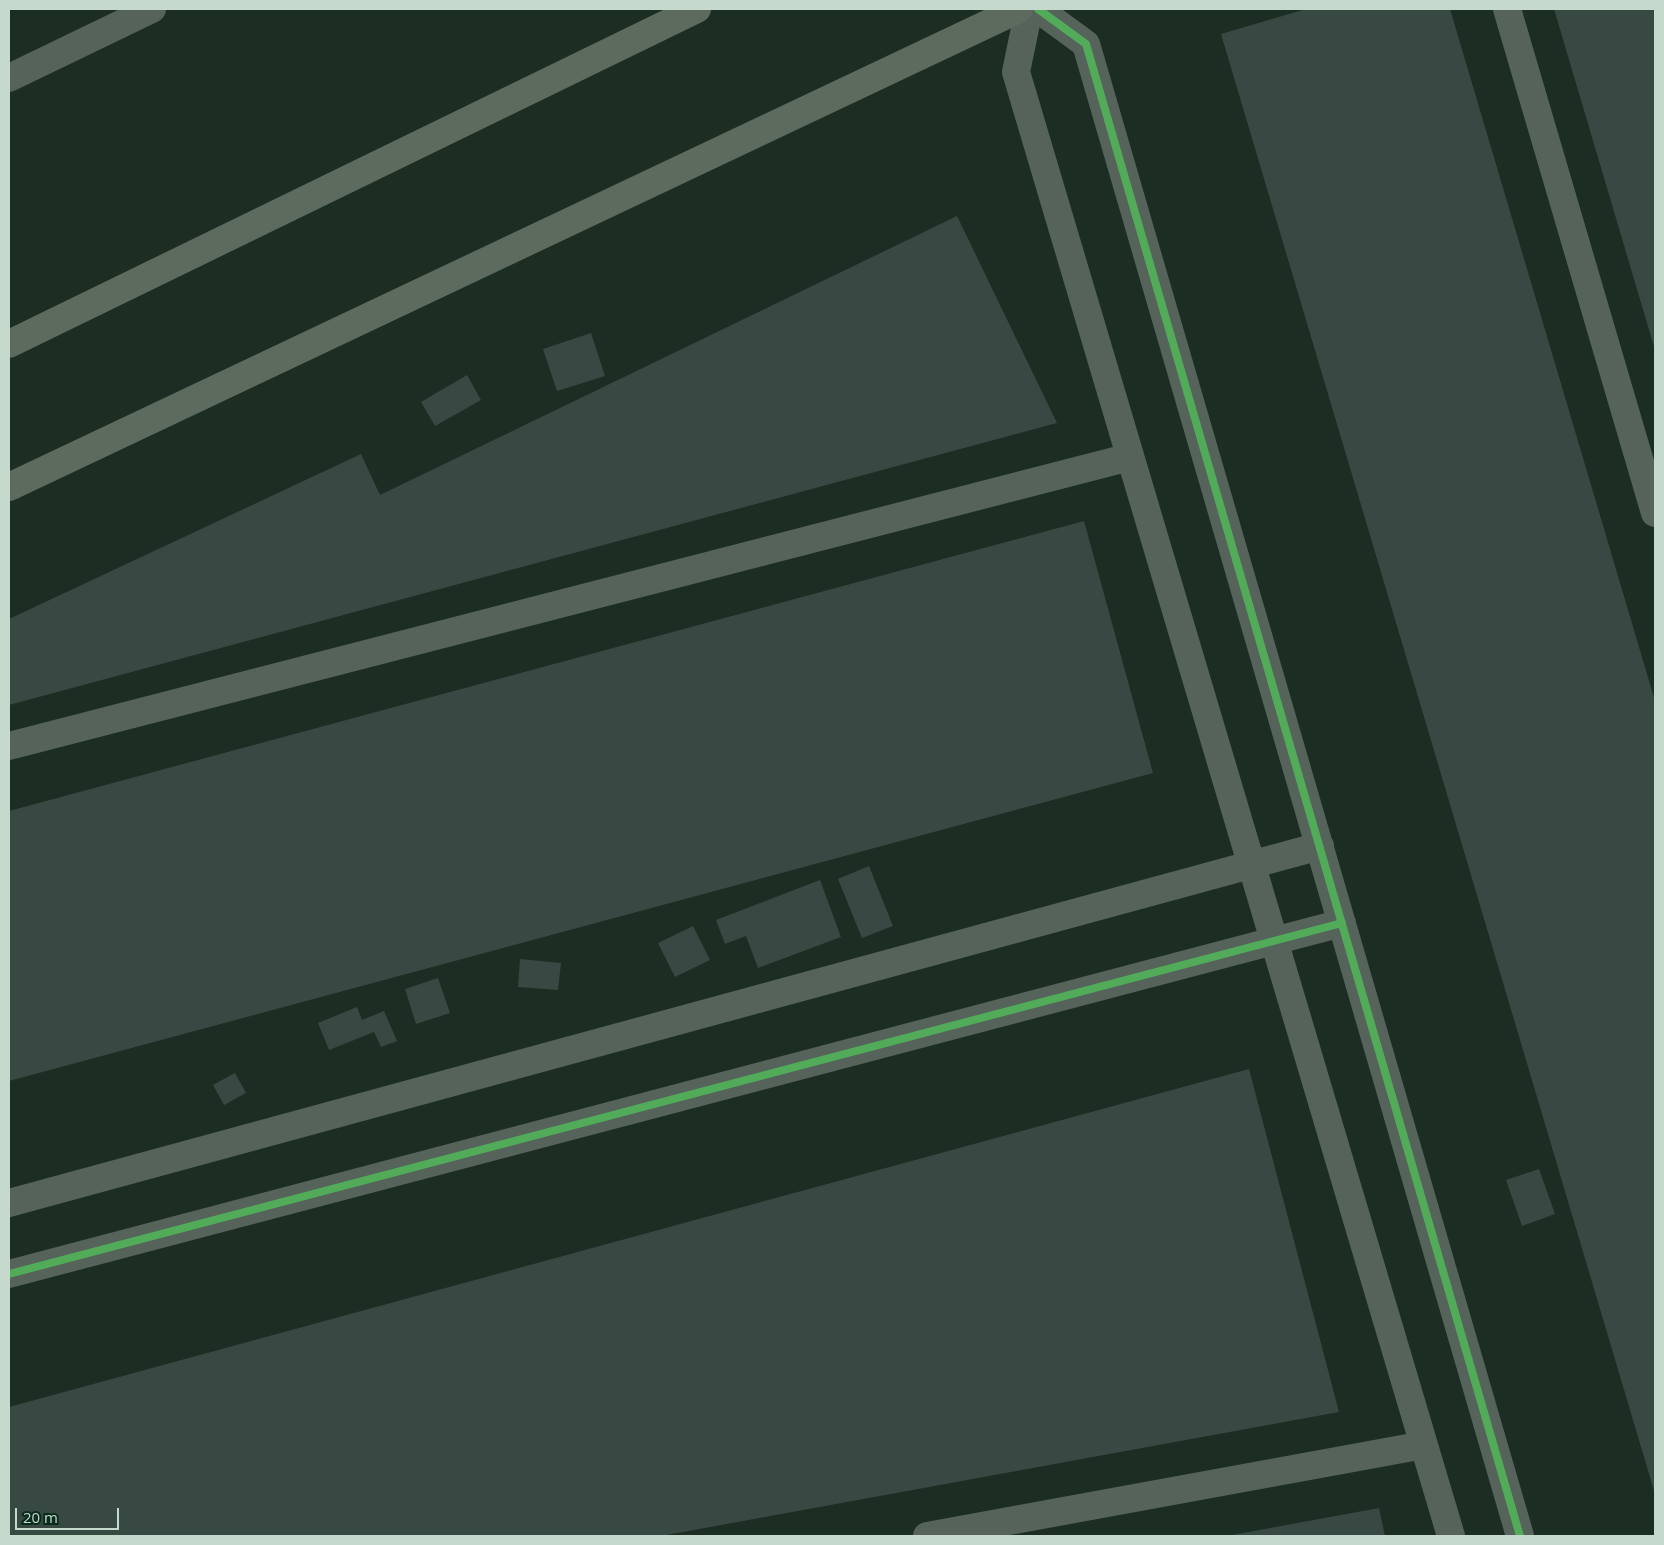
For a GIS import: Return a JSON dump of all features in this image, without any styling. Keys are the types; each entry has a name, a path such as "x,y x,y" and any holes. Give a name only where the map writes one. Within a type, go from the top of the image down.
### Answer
{"main road":[{"path":"9,344 697,9"},
{"path":"9,487 1019,9"}],"street":[{"path":"9,78 152,9"},
{"path":"1029,9 1016,72 1451,1536"},
{"path":"1038,9 1086,44 1520,1536"},
{"path":"1508,9 1655,513"},
{"path":"9,746 1130,457"},
{"path":"9,1203 1320,846"},
{"path":"9,1274 1342,923"},
{"path":"927,1536 1424,1445"}],"building":[{"path":"1306,9 1450,9 1655,701 1655,1494 1221,34"},
{"path":"1554,9 1655,9 1655,350"},
{"path":"957,216 1057,423 9,705 9,619 361,454 380,495"},
{"path":"591,333 605,376 557,391 543,349"},
{"path":"467,375 481,400 435,426 421,402"},
{"path":"1084,521 1153,773 9,1081 9,811"},
{"path":"869,866 893,926 862,938 838,879"},
{"path":"820,880 841,937 758,968 746,936 725,944 716,920"},
{"path":"693,926 710,960 675,977 658,943"},
{"path":"520,959 561,963 558,990 518,987"},
{"path":"438,978 450,1013 416,1024 405,989"},
{"path":"357,1007 362,1020 384,1011 397,1041 381,1047 374,1032 329,1050 318,1023"},
{"path":"1249,1069 1339,1412 661,1536 9,1536 9,1407"},
{"path":"235,1073 246,1093 224,1105 213,1085"},
{"path":"1539,1169 1555,1214 1522,1226 1506,1180"},
{"path":"1379,1508 1385,1536 1232,1536 1232,1535"}],"cycle path":[{"path":"1038,9 1086,44 1520,1536"},
{"path":"9,1274 1342,923"}]}
